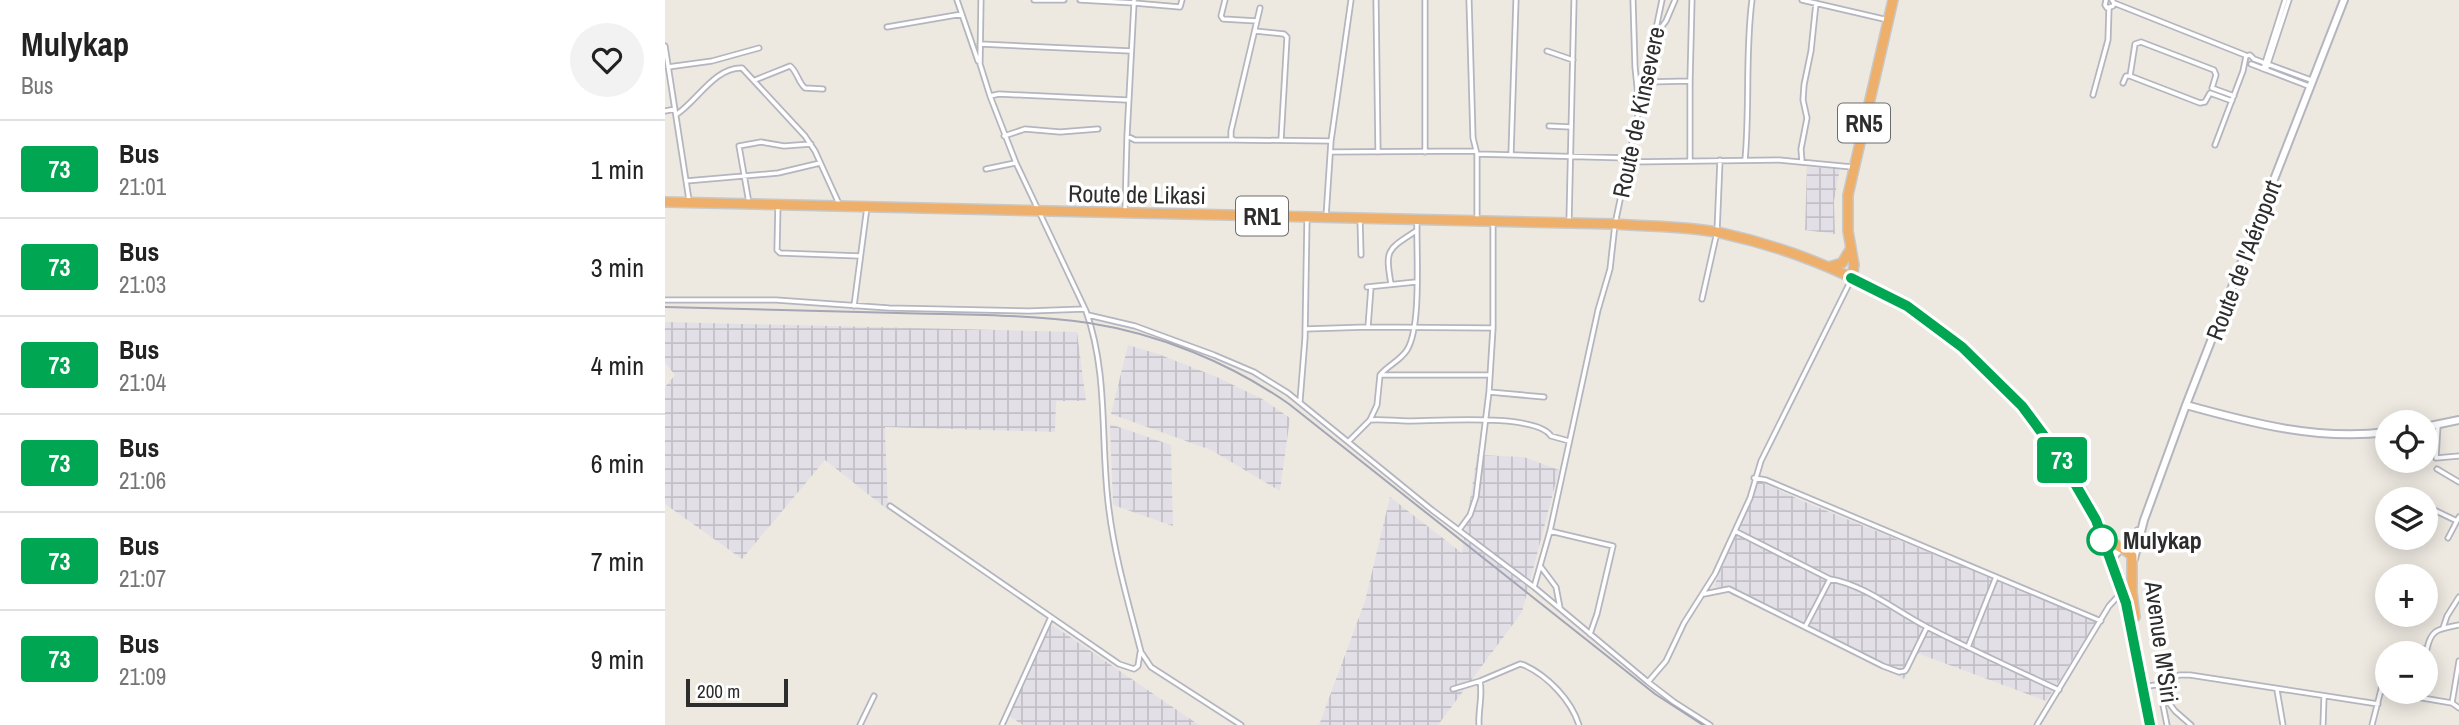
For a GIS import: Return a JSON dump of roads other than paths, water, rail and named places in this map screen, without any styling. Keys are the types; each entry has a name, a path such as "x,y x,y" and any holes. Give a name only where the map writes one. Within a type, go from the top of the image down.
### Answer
{"highway":[{"name":"RN5","path":"1851,278 1854,265 1847,206 1893,0"},
{"name":"Route de Likasi","path":"665,202 1307,217 1417,225 1476,222 1615,224 1717,232 1786,251 1851,278"},
{"path":"1829,267 1842,263 1849,255 1850,248"},
{"path":"1854,265 1875,289"},
{"name":"Avenue M'Siri","path":"1851,278 1907,306 1975,358 2012,394 2059,456 2089,505 2129,612 2150,725"},
{"name":"RN1","path":"2099,530 2113,545 2129,552 2133,564"},
{"name":"Avenue M'Siri","path":"2133,564 2134,611 2155,725"},
{"path":"2120,587 2126,588 2132,580"}],"main road":[{"name":"Route de l'Aéroport","path":"2133,564 2144,520 2186,405 2344,0"},
{"path":"2186,405 2258,424 2312,432 2375,433"},
{"path":"2438,425 2459,420"},
{"name":"Route de l'Aéroport","path":"2111,563 2112,556 2134,539 2144,520"}],"street":[{"path":"890,506 1125,668 1134,669 1138,666 1140,652 1111,526 1101,394 1088,315 1004,136 957,0"},
{"path":"980,64 981,0"},
{"path":"1034,0 1064,0"},
{"path":"1080,0 1134,2 1171,8 1180,7 1182,0"},
{"path":"1225,0 1221,19 1257,21"},
{"path":"1326,218 1331,141 1351,0"},
{"path":"1376,0 1378,152"},
{"path":"1425,0 1425,152"},
{"path":"1469,0 1473,138 1477,153 1476,222"},
{"path":"1511,154 1516,0"},
{"path":"1569,224 1574,0"},
{"path":"1633,0 1639,108"},
{"name":"Route de Kinsevere","path":"1534,587 1550,531 1598,310 1610,269 1615,224 1662,0"},
{"path":"1653,38 1667,21 1675,0"},
{"path":"1690,160 1692,0"},
{"path":"1745,160 1749,96 1747,32 1752,0"},
{"path":"1802,0 1889,20"},
{"path":"2265,69 2287,0"},
{"path":"2111,1 2246,56 2251,55 2254,59 2312,84"},
{"path":"2109,8 2105,5 2111,1"},
{"path":"2093,94 2108,40 2111,1"},
{"path":"1125,213 1127,100 1134,2"},
{"path":"1802,162 1801,149 1807,118 1803,93 1816,3"},
{"path":"1234,140 1231,131 1260,8"},
{"path":"887,27 962,14"},
{"path":"1255,31 1284,34 1287,37 1281,140"},
{"path":"2123,83 2126,76 2130,76 2200,103 2205,102 2216,75 2214,70 2141,42 2136,44 2130,76"},
{"path":"980,44 1131,51"},
{"path":"665,46 689,202"},
{"path":"667,66 712,61 759,48"},
{"path":"1547,51 1573,60"},
{"path":"2215,145 2243,71 2246,56"},
{"path":"2243,71 2254,59"},
{"path":"2244,63 2312,84"},
{"path":"755,79 790,66 795,70 799,83 805,88 823,89"},
{"path":"665,111 676,111 709,84 732,70 742,68 755,79 811,144 840,206"},
{"path":"1645,82 1690,81"},
{"path":"2211,91 2233,99"},
{"path":"990,96 999,94 1127,100"},
{"path":"1549,125 1571,127"},
{"path":"1004,136 1025,129 1060,132 1098,129"},
{"path":"1127,136 1135,140 1331,141"},
{"path":"748,203 739,147 741,145 761,142 784,146 811,144"},
{"path":"1331,152 1570,155 1628,160 1745,160 1854,167"},
{"path":"1702,299 1717,232 1720,160"},
{"path":"686,181 778,173 820,163"},
{"path":"986,169 1016,163"},
{"path":"778,204 777,250 780,253 860,256"},
{"path":"853,306 867,206"},
{"path":"1300,401 1305,329 1307,217"},
{"path":"1360,219 1361,255"},
{"path":"1459,530 1470,515 1476,497 1491,375 1493,222"},
{"path":"1349,441 1370,420 1378,402 1380,375 1405,353 1412,341 1415,328 1417,225"},
{"path":"1391,284 1388,254 1391,247 1417,225"},
{"path":"1648,681 1666,661 1680,630 1715,574 1750,498 1754,478 1851,278"},
{"path":"1368,327 1369,287 1416,282"},
{"path":"665,300 776,300 853,306 1029,311 1085,309"},
{"path":"1088,315 1135,326 1214,355 1254,372 1300,401 1674,702 1710,725"},
{"path":"1305,329 1493,328"},
{"path":"1380,375 1491,375"},
{"path":"1489,392 1544,397"},
{"path":"1370,420 1511,421 1542,428 1551,436 1570,441"},
{"path":"2438,458 2459,456"},
{"path":"2438,470 2459,482"},
{"path":"1754,478 1766,480 2101,621"},
{"path":"2438,511 2458,519 2448,538"},
{"path":"1550,531 1613,546 1600,605 1590,634"},
{"path":"1735,531 1830,579 1854,586 1927,627 2059,690"},
{"path":"1541,567 1556,587 1560,608"},
{"path":"1968,647 1996,577"},
{"path":"1805,627 1830,579"},
{"path":"2037,725 2120,587"},
{"path":"1702,595 1729,589 1883,666 1902,672 1907,668 1927,627"},
{"path":"2443,628 2459,597"},
{"path":"1002,725 1051,617"},
{"path":"2429,641 2430,636 2443,628 2459,625"},
{"path":"1140,652 1151,667 1241,725"},
{"path":"2452,704 2459,661"},
{"path":"1453,689 1520,664 1524,665 1564,696 1579,725"},
{"path":"2149,686 2159,685 2179,675 2375,704"},
{"path":"1479,725 1478,709 1482,699 1480,681"},
{"path":"2159,685 2167,725"},
{"path":"2277,690 2284,725"},
{"path":"2160,691 2175,711 2191,725"},
{"path":"860,725 874,696"},
{"path":"2323,697 2323,725"},
{"path":"2438,700 2459,708"},
{"path":"2372,725 2378,704"}],"railway":[{"path":"665,307 1042,318 1116,328 1193,352 1219,363 1289,404 1655,694 1703,725"}],"place":[{"name":"Mulykap","path":"2102,540"}]}
